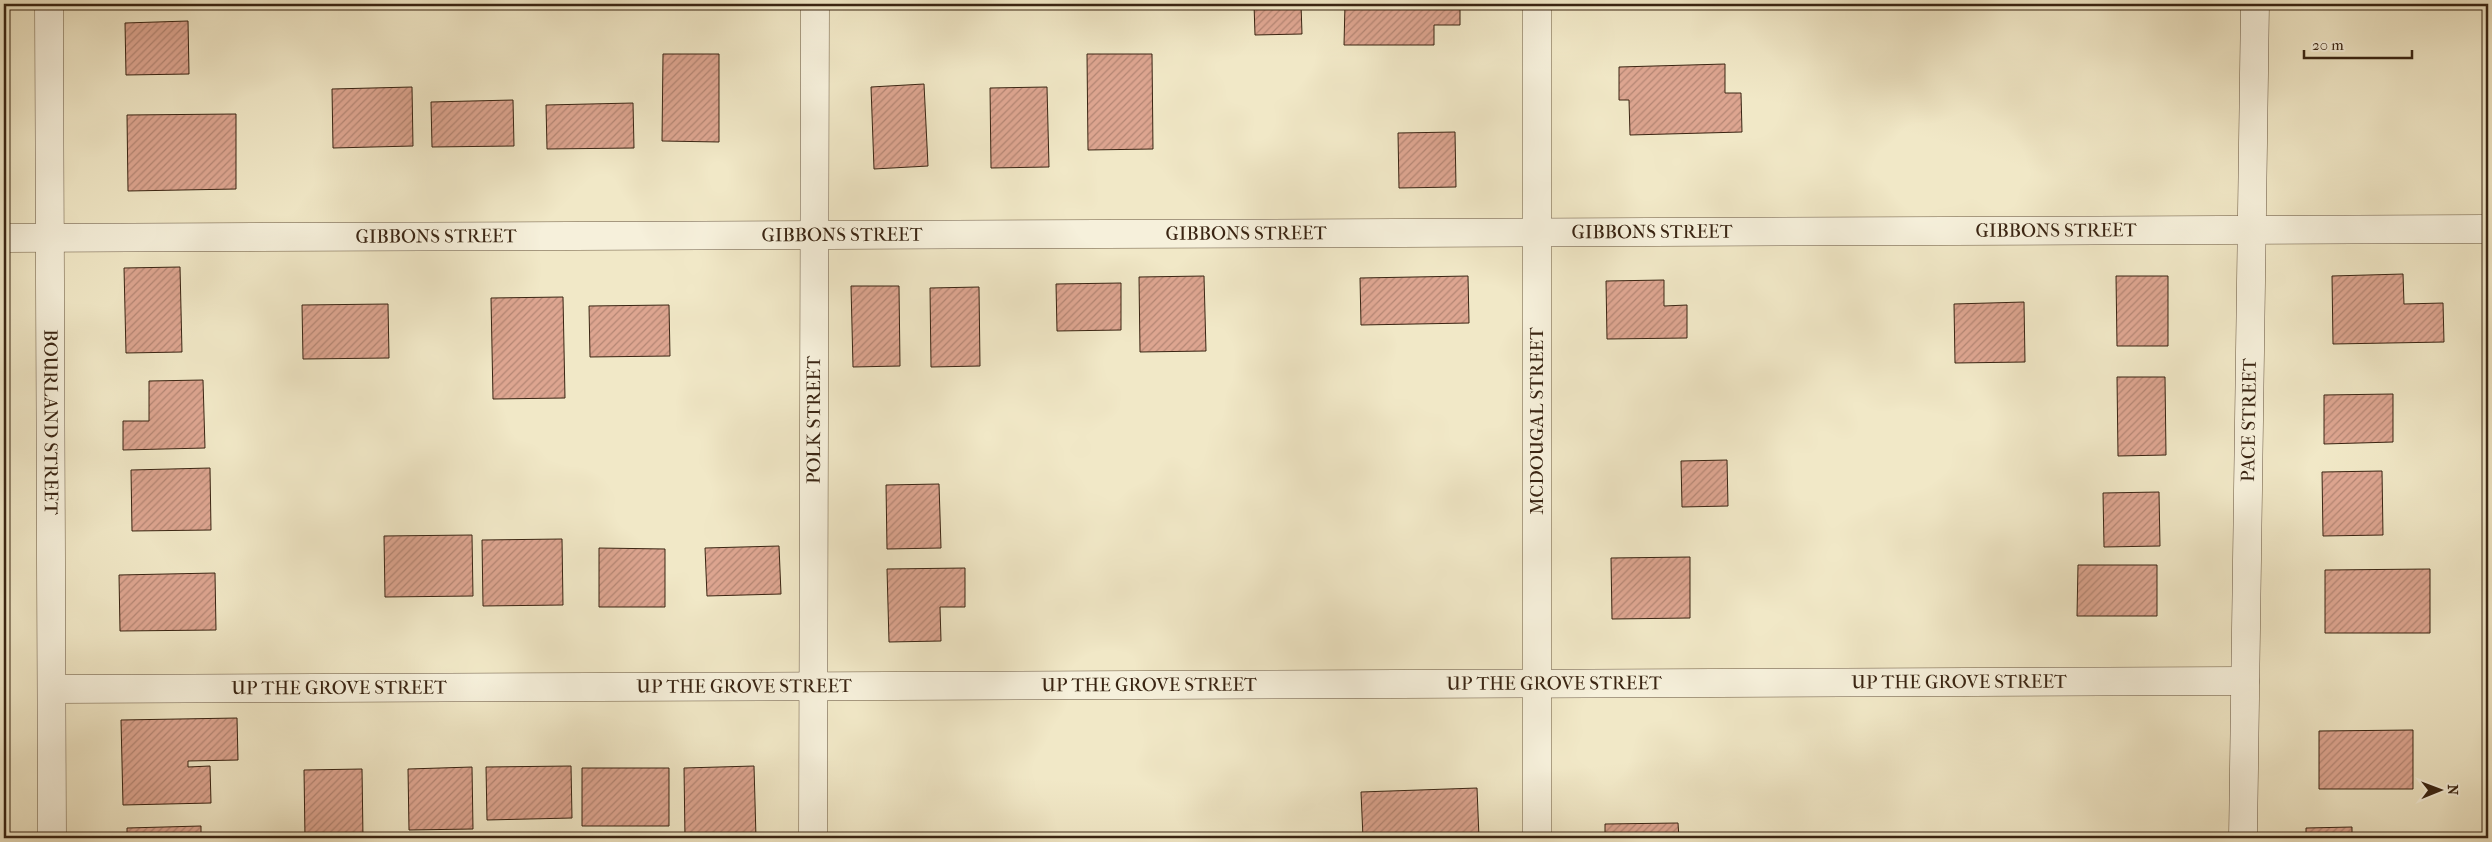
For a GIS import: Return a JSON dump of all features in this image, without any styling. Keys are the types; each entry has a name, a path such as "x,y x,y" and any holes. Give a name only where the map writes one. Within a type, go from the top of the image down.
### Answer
{"street":[{"name":"BOURLAND STREET","path":"49,4 52,238 52,838"},
{"name":"POLK STREET","path":"813,838 815,4"},
{"name":"MCDOUGAL STREET","path":"1537,4 1538,838"},
{"name":"PACE STREET","path":"2243,838 2255,4"},
{"name":"GIBBONS STREET","path":"4,238 2488,229"},
{"name":"UP THE GROVE STREET","path":"53,689 2245,681"}],"building":[{"path":"1254,4 1301,4 1302,34 1255,35"},
{"path":"1345,4 1460,4 1460,25 1434,25 1434,45 1344,45"},
{"path":"188,21 189,74 126,75 125,23"},
{"path":"663,54 719,54 719,142 662,141"},
{"path":"1087,54 1152,54 1153,149 1088,150"},
{"path":"1725,64 1725,93 1741,93 1742,132 1630,135 1629,100 1619,100 1619,67"},
{"path":"924,84 928,166 874,169 871,87"},
{"path":"412,87 413,146 333,148 332,89"},
{"path":"1047,87 1049,167 991,168 990,88"},
{"path":"513,100 514,146 432,147 431,102"},
{"path":"633,103 634,148 547,149 546,105"},
{"path":"236,114 236,189 128,191 127,115"},
{"path":"1455,132 1456,187 1399,188 1398,133"},
{"path":"180,267 182,352 126,353 124,268"},
{"path":"2403,274 2404,304 2443,303 2444,342 2333,344 2332,276"},
{"path":"1204,276 1206,351 1140,352 1139,277"},
{"path":"1468,276 1469,323 1361,325 1360,278"},
{"path":"2116,276 2168,276 2168,346 2117,346"},
{"path":"1664,280 1664,306 1687,305 1687,338 1607,339 1606,281"},
{"path":"1121,283 1121,330 1057,331 1056,284"},
{"path":"851,286 899,286 900,366 853,367"},
{"path":"979,287 980,366 931,367 930,288"},
{"path":"563,297 565,398 493,399 491,298"},
{"path":"2024,302 2025,362 1955,363 1954,304"},
{"path":"388,304 389,358 303,359 302,305"},
{"path":"669,305 670,356 590,357 589,306"},
{"path":"2117,377 2165,377 2166,455 2118,456"},
{"path":"203,380 205,448 123,450 123,421 149,421 149,381"},
{"path":"2393,394 2393,442 2324,444 2324,395"},
{"path":"1727,460 1728,506 1682,507 1681,461"},
{"path":"210,468 211,530 132,531 131,470"},
{"path":"2382,471 2383,535 2323,536 2322,472"},
{"path":"939,484 941,548 887,549 886,485"},
{"path":"2159,492 2160,546 2104,547 2103,493"},
{"path":"472,535 473,596 385,597 384,536"},
{"path":"562,539 563,605 483,606 482,540"},
{"path":"779,546 781,594 707,596 705,548"},
{"path":"599,548 665,549 665,607 599,607"},
{"path":"1690,557 1690,618 1612,619 1611,558"},
{"path":"2078,565 2157,565 2157,616 2077,616"},
{"path":"965,568 965,607 940,607 941,641 889,642 887,569"},
{"path":"2430,569 2430,633 2325,633 2325,570"},
{"path":"215,573 216,630 120,631 119,575"},
{"path":"237,718 238,760 188,761 188,767 210,766 211,803 123,805 121,720"},
{"path":"2413,730 2413,789 2319,789 2319,731"},
{"path":"571,766 572,818 487,820 486,767"},
{"path":"754,766 756,838 685,838 684,768"},
{"path":"472,767 473,829 409,830 408,769"},
{"path":"582,768 669,768 669,826 582,826"},
{"path":"362,769 363,838 305,838 304,770"},
{"path":"1477,788 1479,838 1363,838 1361,792"},
{"path":"1678,823 1679,838 1605,838 1605,824"},
{"path":"201,826 201,838 127,838 127,828"},
{"path":"2352,827 2352,838 2306,838 2306,828"}]}
